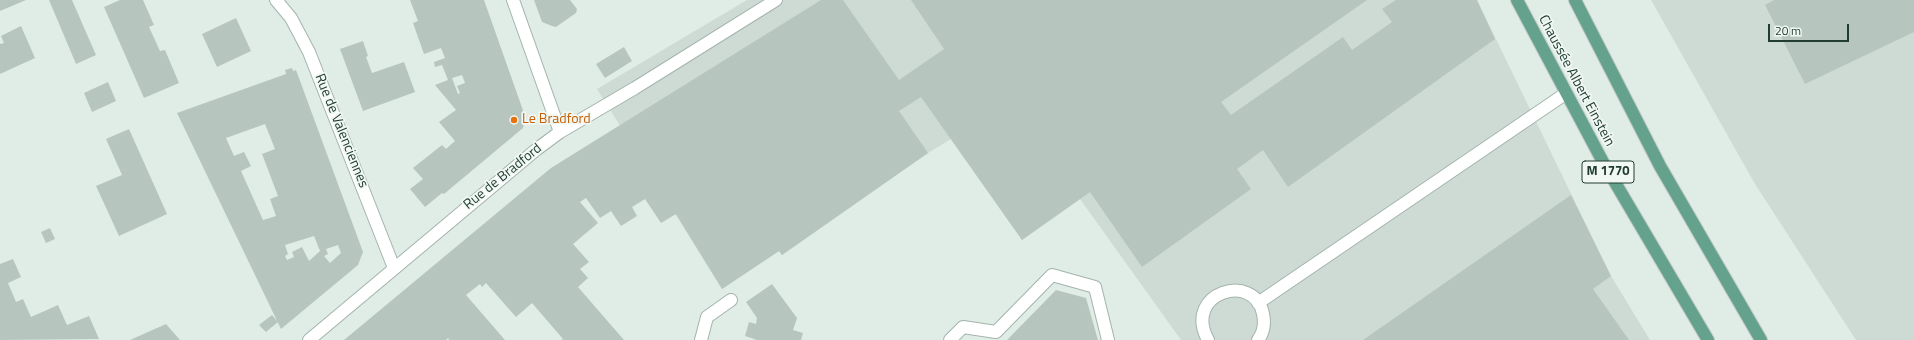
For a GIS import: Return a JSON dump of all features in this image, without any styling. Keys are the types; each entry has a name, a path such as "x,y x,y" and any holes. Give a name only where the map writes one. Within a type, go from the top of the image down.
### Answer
{"main road":[{"name":"Chaussée Albert Einstein","path":"1517,0 1602,162 1708,340"},
{"name":"M 1770","path":"1575,0 1656,159 1761,340"}],"street":[{"name":"Rue de Valenciennes","path":"276,0 291,18 309,52 394,268"},
{"path":"514,0 560,132"},
{"name":"Rue de Bradford","path":"309,340 513,168 560,132 635,88 776,0"},
{"path":"1258,303 1565,94"},
{"path":"950,340 963,327 996,332 1052,275 1095,287 1108,340"},
{"path":"1208,340 1204,332 1203,315 1206,306 1218,294 1227,291 1244,292 1258,303 1263,311 1264,320 1264,328 1258,340"},
{"path":"701,340 708,317 730,300"}],"shaded area":[{"path":"747,0 1477,0 1611,276 1650,340 1181,340 1080,199 1022,240 951,139 928,153 782,255 779,251 722,289 597,89"},
{"path":"1651,0 1914,0 1914,340 1856,340 1755,184"}],"building":[{"path":"0,0 26,0 0,11"},
{"path":"49,0 72,0 96,55 76,64"},
{"path":"120,0 143,0 154,25 149,27 160,51 165,50 179,83 144,98 104,7"},
{"path":"410,0 484,0 525,116 523,128 444,194 442,193 425,207 410,189 423,179 413,168 442,145 446,149 455,141 439,122 456,110 435,85 448,80 442,65 435,67 434,62 445,58 441,48 424,54 413,23 418,21","holes":["462,75 465,83 457,86 460,93 458,94 452,78"]},
{"path":"534,0 570,0 577,9 576,13 556,27 552,26 542,22"},
{"path":"821,0 843,0 899,80 944,49 911,0 1367,0 1221,102 1231,115 1343,37 1352,50 1392,22 1382,9 1396,0 1477,0 1495,39 1288,187 1263,150 1237,169 1251,189 1142,267 1090,192 1022,240 921,97 899,111 928,153 782,255 779,251 722,289 676,214 661,223 645,199 632,207 637,216 621,226 611,211 600,218 586,198 580,202 598,223 573,244 589,262 580,269 588,278 578,287 624,340 561,340 563,339 532,303 516,317 486,283 482,287 480,284 466,295 505,340 449,340 448,338 446,340 344,340 551,168"},
{"path":"1774,0 1914,0 1914,32 1805,84 1765,5"},
{"path":"236,18 251,51 217,67 202,34"},
{"path":"21,26 35,58 0,74 0,44 4,43 1,36"},
{"path":"363,41 368,56 366,57 372,73 404,62 415,92 363,111 340,49"},
{"path":"624,47 632,61 605,78 596,64"},
{"path":"292,68 293,71 296,70 363,252 358,265 281,329 177,113 286,74 285,70","holes":["265,124 275,149 262,154 278,196 270,199 276,216 263,220 241,171 251,166 244,152 234,156 226,138","314,236 320,251 309,261 302,247 292,252 294,257 287,260 285,256 288,254 285,245","338,245 341,253 330,263 324,256 328,254 326,249"]},
{"path":"108,82 116,101 92,112 84,93"},
{"path":"129,129 167,214 119,236 96,186 122,175 106,139"},
{"path":"1571,195 1611,276 1593,289 1629,340 1363,340"},
{"path":"50,228 55,239 46,243 41,232"},
{"path":"13,259 21,277 8,283 16,302 23,299 31,317 58,305 67,325 89,316 99,339 0,340 0,264"},
{"path":"772,284 797,318 793,330 803,333 801,340 757,340 745,336 749,322 756,324 757,318 746,302"},
{"path":"1056,290 1086,298 1098,340 1007,340"},
{"path":"272,315 278,322 266,332 259,325"},
{"path":"166,324 180,340 130,340"}],"place":[{"name":"Le Bradford","path":"514,120"}]}
